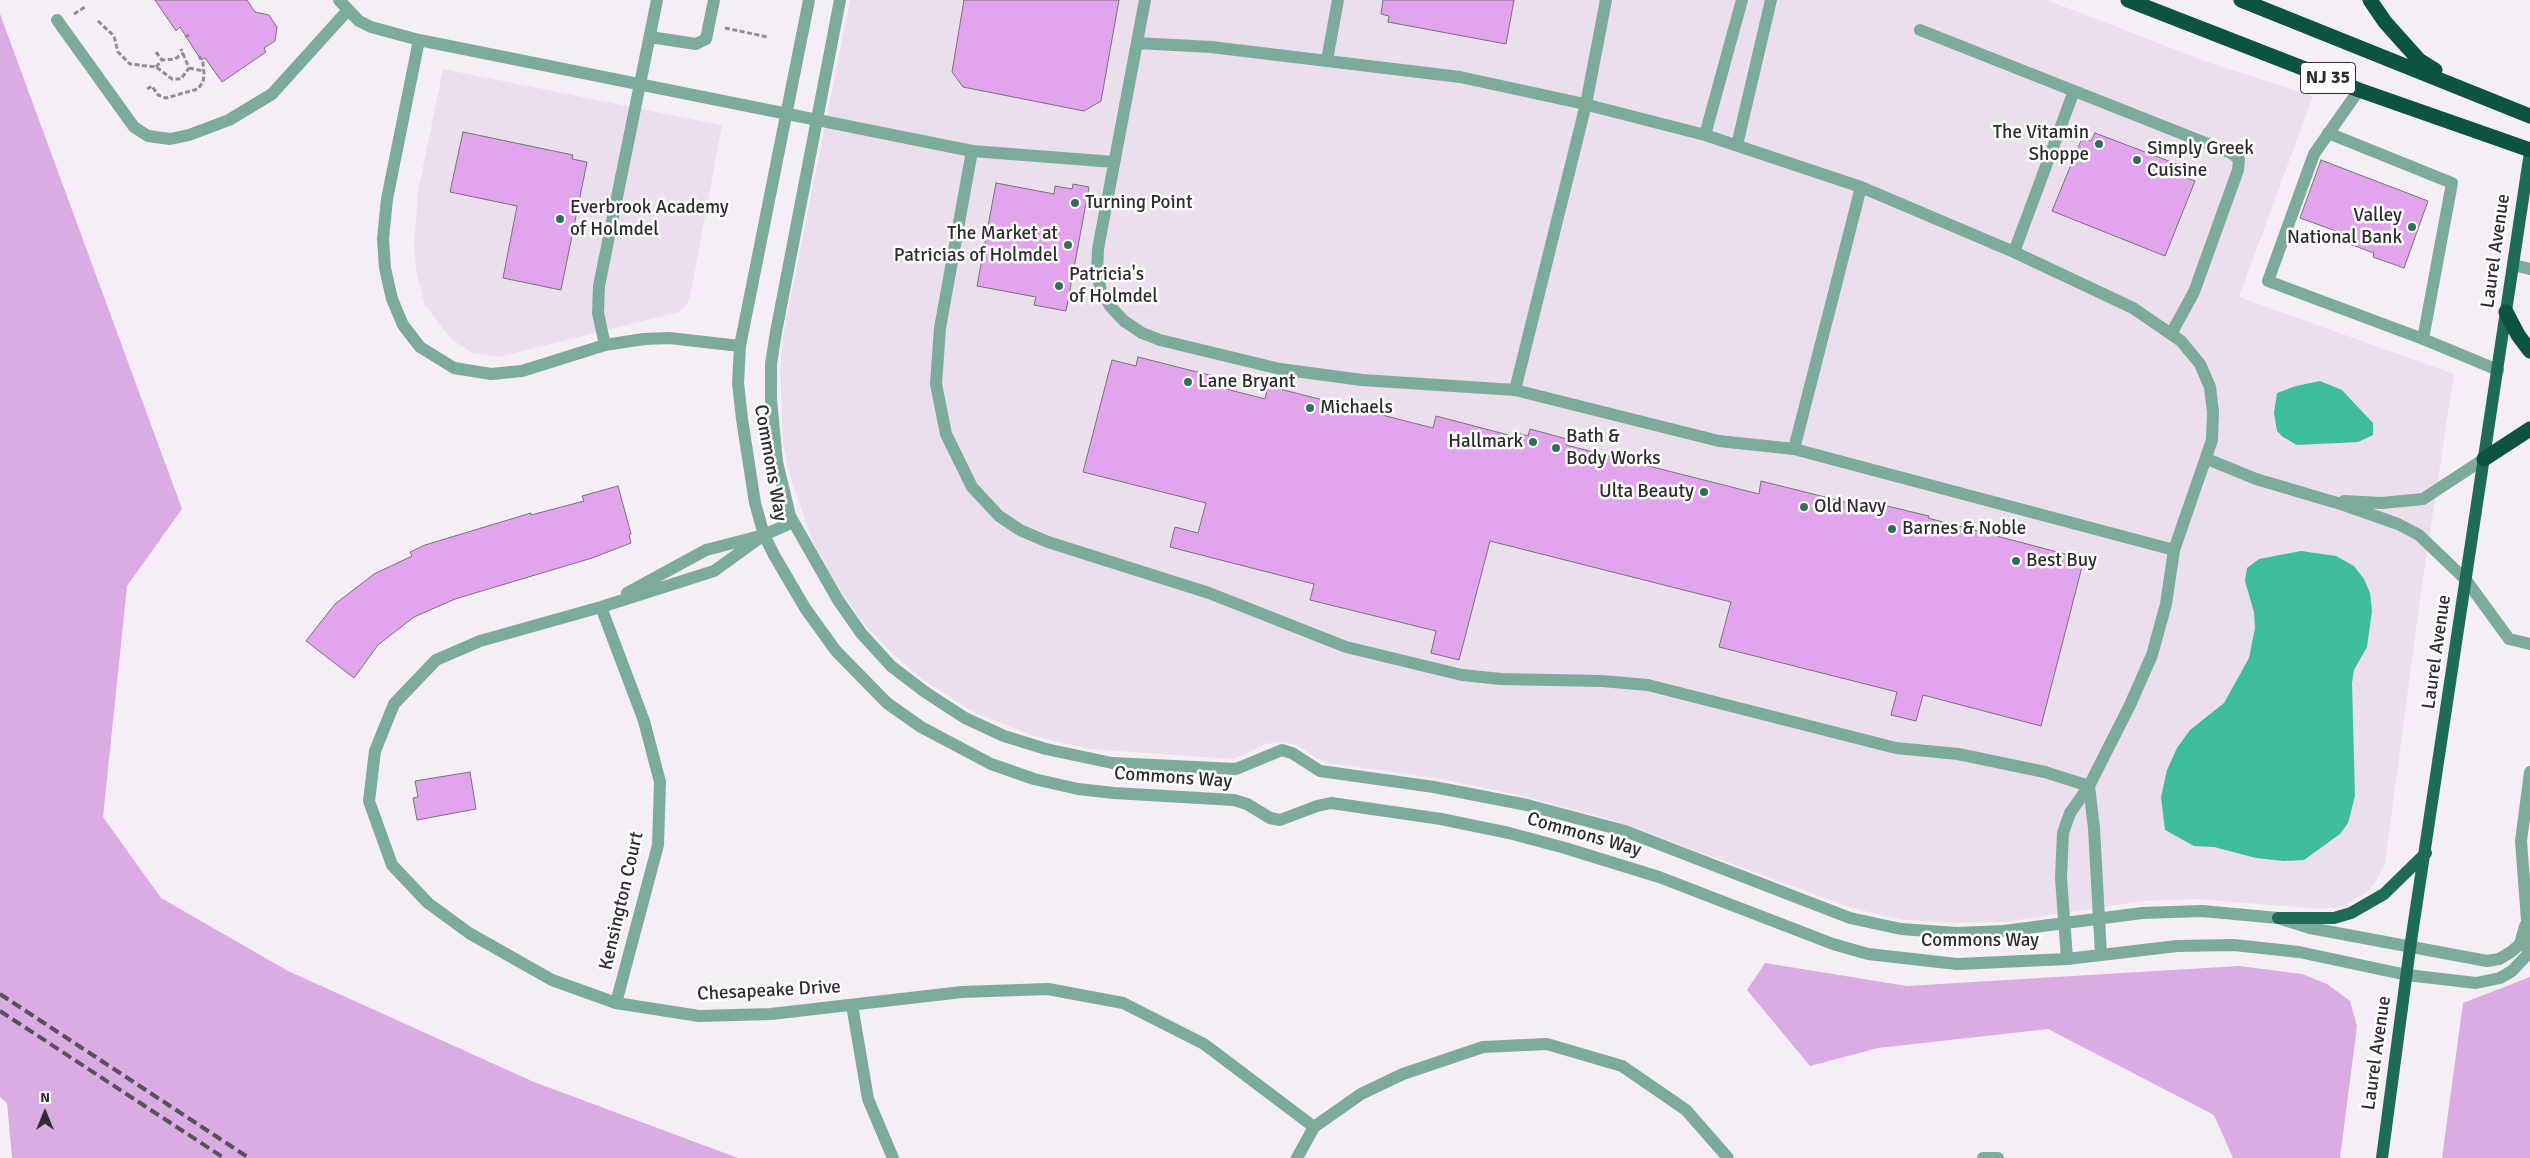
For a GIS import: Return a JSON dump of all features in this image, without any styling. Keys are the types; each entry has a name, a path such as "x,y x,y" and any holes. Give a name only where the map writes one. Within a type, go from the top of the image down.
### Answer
{"highway":[{"name":"NJ 35","path":"2128,0 2359,90 2530,151"},
{"name":"NJ 35","path":"2241,0 2530,116"},
{"path":"2370,0 2385,22 2419,60 2465,90"},
{"path":"2506,312 2518,335 2530,351"},
{"path":"2484,459 2530,429"}],"main road":[{"name":"Laurel Avenue","path":"2382,1158 2410,948 2426,853 2530,151"},
{"path":"2278,918 2334,918 2351,912 2384,894 2426,853"}],"street":[{"path":"339,0 359,21 371,27 419,40 972,151 1114,162"},
{"path":"605,346 598,313 599,286 657,0"},
{"path":"650,37 696,44 706,39 714,0"},
{"name":"Commons Way","path":"809,0 740,346 738,383 749,472 764,535 804,608 831,644 887,703 955,747 990,764 1034,779 1078,789 1234,800 1247,804 1270,818 1280,820 1317,806 1332,803 1442,819 1565,848 1660,877 1832,944 1868,954 1957,964 2067,959 2177,946 2234,945 2298,952 2407,975 2476,983 2500,978 2512,971 2527,955 2529,946 2526,923"},
{"name":"Commons Way","path":"840,0 771,364 771,399 777,462 782,488 794,522 838,600 861,633 891,666 925,692 965,718 1004,736 1046,749 1112,763 1230,769 1243,767 1282,750 1292,753 1320,771 1434,787 1527,805 1625,831 1850,918 1876,925 1928,933 1957,934 2004,931 2142,913 2202,911 2278,918 2310,928 2487,961 2499,959 2520,944 2526,923"},
{"path":"1144,0 1098,248 1097,272 1100,291 1110,306 1124,321 1142,333 1160,340 1280,369 1362,380 1515,390 1719,442 1794,449 2174,550"},
{"path":"1327,60 1338,0"},
{"path":"1515,390 1586,104 1606,0"},
{"path":"1706,135 1742,0"},
{"path":"1737,145 1771,0"},
{"path":"57,20 134,127 148,136 170,139 189,135 228,120 272,94 348,10"},
{"path":"1920,30 2231,153 2239,159 2238,170 2194,292 2171,334"},
{"path":"419,40 384,227 384,253 392,299 403,324 420,346 430,355 454,368 479,373 522,371 605,346 644,339 669,338 740,346"},
{"path":"1137,43 1211,48 1327,60 1460,77 1586,104 1706,135 1861,187 2014,252 2133,308 2181,342 2200,364 2210,387 2213,412 2212,440 2174,550 2166,604 2152,655 2130,705 2088,786 2070,813 2063,833 2061,851 2067,959"},
{"path":"2359,90 2314,154 2268,281 2423,339 2498,370"},
{"path":"2014,252 2074,91"},
{"path":"2328,133 2452,183 2423,339"},
{"path":"972,151 940,328 936,384 946,434 972,487 999,516 1020,530 1048,542 1209,593 1346,647 1462,675 1501,679 1602,681 1648,685 1896,748 1968,756 2045,772 2088,786"},
{"path":"1794,449 1861,187"},
{"path":"2513,265 2530,269"},
{"path":"2206,459 2256,479 2398,524 2419,535 2466,580 2509,639 2530,644"},
{"path":"2308,496 2382,503 2423,499 2484,459"},
{"path":"764,535 794,522"},
{"name":"Chesapeake Drive","path":"601,607 706,550 764,535"},
{"name":"Chesapeake Drive","path":"764,535 714,570 601,607 480,641 436,660 394,704 375,751 369,801 392,864 428,903 469,934 552,980 616,1003 699,1016 771,1014 962,992 1048,989 1123,1003 1204,1044 1314,1127"},
{"name":"Kensington Court","path":"601,607 644,721 660,782 658,845 616,1003"},
{"path":"2526,923 2521,828 2530,772"},
{"path":"2088,786 2094,828 2101,955"},
{"path":"852,1005 868,1099 893,1158"},
{"path":"1297,1158 1314,1127 1361,1094 1403,1074 1483,1047 1547,1044 1622,1066 1686,1110 1728,1158"},
{"path":"1983,1158 1998,1158"}],"path":[{"path":"74,14 85,7"},
{"path":"98,22 114,36 122,58 133,65 156,67 169,78 177,80 185,76 189,68 181,49"},
{"path":"721,27 768,37"},
{"path":"156,52 162,60"},
{"path":"156,67 162,60 175,59 184,53"},
{"path":"147,89 152,86 158,95 166,98 193,91 203,82 204,71 199,56"},
{"path":"189,68 204,71"}],"shaded area":[{"path":"850,0 2047,0 2210,63 2313,96 2239,297 2454,374 2421,592 2385,863 2378,878 2368,891 2351,902 2336,908 2320,909 2197,899 2142,901 2005,922 1954,923 1904,920 1852,908 1613,820 1522,796 1441,779 1329,763 1316,758 1298,745 1282,742 1265,744 1232,759 1090,749 1034,736 975,713 922,679 891,652 862,622 835,582 813,542 790,476 783,443 780,372 783,336"},
{"path":"0,14 182,509 127,586 103,817 161,898 288,971 534,1082 738,1158 12,1158 7,1103 0,1097"},
{"name":"Everbrook Academy of Holmdel","path":"443,69 722,125 691,292 687,304 680,312 499,357 472,353 450,338 425,305 417,276 414,247 418,192"},
{"path":"2320,381 2342,390 2373,423 2373,435 2358,442 2297,445 2277,431 2274,413 2277,393 2296,386"},
{"path":"2301,551 2336,556 2354,566 2364,579 2370,593 2372,611 2367,647 2354,670 2352,683 2355,796 2348,823 2340,834 2304,860 2284,861 2256,858 2214,847 2194,846 2165,830 2161,797 2167,770 2177,748 2190,730 2224,703 2249,658 2255,628 2254,612 2245,581 2247,568 2259,559"},
{"path":"1765,963 1907,986 2239,966 2302,974 2327,984 2350,1001 2357,1026 2340,1158 2233,1158 2214,1115 2048,1029 1878,1048 1810,1066 1747,990"},
{"path":"2530,977 2530,1158 2442,1158 2463,1003"}],"building":[{"path":"155,0 247,0 255,12 269,15 277,27 275,41 264,48 266,52 222,82 205,58 201,60 180,27 176,31"},
{"path":"964,0 1119,0 1101,101 1084,111 963,87 952,72"},
{"path":"1383,0 1514,0 1506,44 1388,22 1389,16 1381,14"},
{"path":"463,132 573,155 572,159 587,162 561,290 503,278 517,206 450,192"},
{"path":"2095,133 2187,168 2184,177 2195,181 2165,256 2052,211 2082,138 2091,141"},
{"path":"2321,160 2428,201 2404,268 2373,257 2374,253 2333,238 2336,231 2300,218"},
{"path":"996,183 1054,194 1055,186 1072,189 1073,184 1089,187 1066,311 1034,305 1036,297 977,286"},
{"path":"1138,357 1213,376 1211,385 1265,399 1268,386 1433,428 1436,416 1516,437 1517,433 1528,436 1530,429 1567,439 1566,445 1759,494 1761,481 1865,507 1866,501 1929,516 1928,518 2084,559 2041,726 1923,695 1916,721 1891,715 1897,692 1719,647 1731,602 1490,541 1459,660 1431,653 1436,631 1310,600 1314,584 1170,547 1175,527 1198,533 1206,503 1083,472 1112,360 1136,366"},
{"path":"618,486 631,534 629,535 631,543 592,558 455,599 414,617 378,645 354,678 306,641 335,604 374,574 412,556 410,552 425,545 531,513 531,515 584,501 582,496"},
{"path":"470,772 476,809 417,820 413,798 418,797 415,781"}],"railway":[{"path":"0,994 249,1158"},
{"path":"0,1011 224,1158"}],"place":[{"name":"The Vitamin Shoppe","path":"2099,144"},
{"name":"Simply Greek Cuisine","path":"2137,160"},
{"name":"Turning Point","path":"1075,203"},
{"name":"Everbrook Academy of Holmdel","path":"560,219"},
{"name":"Valley National Bank","path":"2412,227"},
{"name":"The Market at Patricias of Holmdel","path":"1068,245"},
{"name":"Patricia's of Holmdel","path":"1059,286"},
{"name":"Lane Bryant","path":"1188,382"},
{"name":"Michaels","path":"1310,408"},
{"name":"Hallmark","path":"1533,442"},
{"name":"Bath & Body Works","path":"1556,448"},
{"name":"Ulta Beauty","path":"1704,492"},
{"name":"Old Navy","path":"1804,507"},
{"name":"Barnes & Noble","path":"1892,529"},
{"name":"Best Buy","path":"2016,561"}]}
